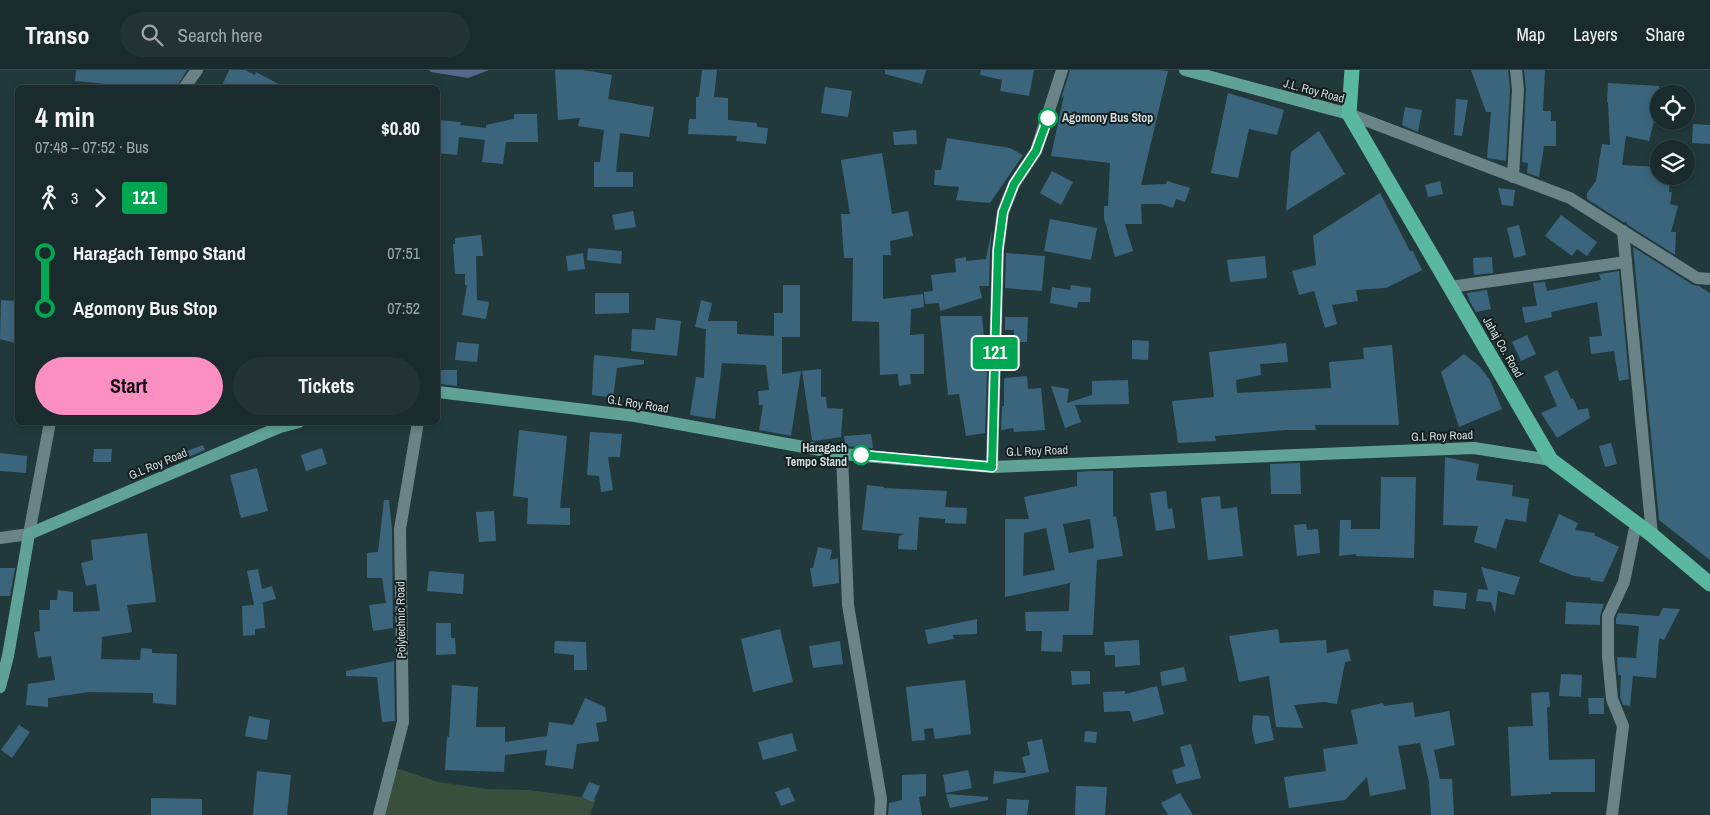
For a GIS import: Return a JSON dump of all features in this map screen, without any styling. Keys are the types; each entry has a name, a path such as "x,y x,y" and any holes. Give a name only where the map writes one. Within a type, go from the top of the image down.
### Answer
{"highway":[{"path":"1349,114 1352,70"},
{"name":"Jahaj Co. Road","path":"1349,114 1552,460 1652,534 1710,584"}],"main road":[{"name":"J.L. Roy Road","path":"1185,70 1349,114"},
{"name":"G.L Roy Road","path":"440,392 636,416 842,454 992,467 1474,448 1552,460"},
{"name":"G.L Roy Road","path":"29,534 288,425"},
{"path":"0,687 8,656 29,534"}],"street":[{"path":"186,85 197,70"},
{"path":"992,467 998,250 1003,212 1014,184 1036,151 1062,70"},
{"path":"1513,177 1518,90 1516,70"},
{"path":"1349,114 1570,198 1697,278 1710,279"},
{"path":"1623,231 1652,534"},
{"path":"1450,287 1626,262"},
{"path":"0,538 29,534 49,425"},
{"name":"Polytechnic Road","path":"379,815 403,722 400,529 417,425"},
{"path":"842,454 848,605 881,799 880,815"},
{"path":"1612,815 1623,726 1612,699 1608,656 1608,616 1624,582 1636,523"}],"green space":[{"path":"396,768 438,782 487,789 529,790 596,799 590,815 380,815"}],"water":[{"path":"429,70 489,70 468,78 431,72"}],"building":[{"path":"76,70 187,70 178,85 106,85 75,81"},
{"path":"229,70 245,70 255,75 256,72 280,85 222,85"},
{"path":"555,70 583,70 612,75 608,99 654,107 649,137 620,133 616,172 633,172 633,187 594,187 594,162 600,162 604,130 578,126 580,118 558,120"},
{"path":"702,70 717,70 714,97 728,98 728,120 757,123 757,127 768,128 766,144 736,141 737,136 688,134 689,119 696,119 696,97 699,97"},
{"path":"885,70 926,70 922,84 885,74"},
{"path":"981,70 1034,70 1029,96 1000,91 1002,80 980,75"},
{"path":"1070,70 1168,71 1141,185 1166,184 1167,181 1190,188 1185,202 1176,199 1173,208 1161,204 1141,204 1142,224 1125,224 1133,251 1115,257 1104,218 1104,206 1108,206 1110,163 1051,156 1064,95 1061,99"},
{"path":"1471,70 1508,70 1510,90 1506,161 1487,158 1491,112 1486,112"},
{"path":"1524,70 1545,70 1543,111 1551,111 1551,121 1556,121 1556,146 1544,146 1539,177 1527,173 1528,163 1522,162 1526,90"},
{"path":"1608,83 1650,85 1650,130 1652,130 1649,141 1626,136 1622,165 1650,167 1650,185 1669,185 1669,192 1672,192 1670,204 1678,206 1671,232 1676,232 1675,255 1626,222 1623,222 1587,199 1587,193 1596,181 1602,144 1610,145 1607,102"},
{"path":"825,87 852,91 848,117 821,113"},
{"path":"1228,93 1284,110 1277,135 1249,129 1238,178 1211,173"},
{"path":"1456,99 1468,100 1462,136 1454,135"},
{"path":"1405,107 1422,110 1418,132 1402,125"},
{"path":"514,114 537,114 538,142 506,142 503,164 482,162 485,140 459,137 457,155 440,153 440,120 461,122 460,125 486,128 486,125 514,119"},
{"path":"1695,124 1710,125 1710,144 1695,143 1695,140 1692,140"},
{"path":"916,130 917,144 894,145 893,132"},
{"path":"1319,131 1345,174 1286,211 1291,152"},
{"path":"947,138 1010,148 1023,155 990,203 956,200 959,187 934,185 935,170 941,170"},
{"path":"882,153 892,214 908,211 913,236 890,241 891,255 883,255 883,299 923,294 924,307 911,309 910,335 924,334 924,374 910,374 911,384 899,386 898,374 880,375 879,322 852,321 853,258 844,258 841,214 850,214 841,160"},
{"path":"1052,171 1073,182 1061,205 1040,193"},
{"path":"1440,181 1443,194 1428,197 1425,185"},
{"path":"1498,188 1515,190 1513,206 1502,205"},
{"path":"1380,193 1422,270 1386,288 1356,290 1358,301 1332,305 1337,324 1325,328 1314,291 1299,295 1292,271 1316,265 1313,236"},
{"path":"633,211 636,227 615,230 612,215"},
{"path":"1561,215 1597,242 1587,256 1577,249 1572,256 1545,236"},
{"path":"1050,219 1097,228 1091,260 1044,251"},
{"path":"1519,225 1526,255 1514,258 1507,228"},
{"path":"992,230 989,286 979,286 982,298 940,311 939,303 925,304 924,292 933,291 931,275 956,272 955,259 966,257 966,261 986,259"},
{"path":"481,235 483,256 476,256 477,300 489,302 486,319 462,315 467,285 465,285 465,274 455,274 453,244 455,244 455,238"},
{"path":"1633,247 1693,285 1699,286 1710,293 1710,560 1659,520"},
{"path":"588,248 622,251 621,264 587,260"},
{"path":"583,253 585,269 568,271 566,256"},
{"path":"1006,253 1045,256 1042,291 1005,288"},
{"path":"1265,256 1267,278 1230,282 1227,260"},
{"path":"1492,257 1493,273 1474,275 1473,258"},
{"path":"1619,271 1629,379 1619,381 1614,351 1591,354 1589,337 1602,336 1597,302 1551,312 1552,317 1525,323 1522,307 1537,306 1533,283 1545,282 1547,291 1601,280 1599,274"},
{"path":"783,285 800,285 800,337 782,337 782,374 801,371 791,436 759,430 763,405 759,405 758,391 769,390 766,365 722,363 715,419 690,415 696,377 704,378 706,329 695,327 701,300 712,303 708,321 737,321 737,334 774,336 774,313 783,313"},
{"path":"1071,285 1091,288 1090,302 1078,302 1077,308 1050,303 1052,287 1070,290"},
{"path":"1487,290 1491,309 1476,312 1467,293"},
{"path":"595,293 629,293 629,313 595,314"},
{"path":"1,300 15,301 15,343 0,339"},
{"path":"940,316 982,316 987,371 985,433 966,436 959,394 948,395"},
{"path":"1005,317 1028,317 1027,342 1014,342 1014,330 1005,330"},
{"path":"656,318 681,321 677,356 631,351 632,329 655,330"},
{"path":"1527,335 1536,354 1521,361 1512,342"},
{"path":"1132,340 1149,341 1148,360 1132,359"},
{"path":"457,342 479,344 477,362 455,360"},
{"path":"1286,343 1288,362 1260,364 1261,375 1236,380 1237,393 1331,388 1329,362 1364,359 1363,348 1392,345 1399,425 1315,425 1316,430 1286,430 1215,436 1216,441 1178,443 1172,401 1214,397 1209,352"},
{"path":"1464,354 1480,367 1490,380 1502,409 1459,427 1441,372"},
{"path":"594,355 644,360 644,364 617,368 613,398 592,395"},
{"path":"821,369 821,397 826,397 827,408 843,409 841,437 815,441 812,440 802,371"},
{"path":"440,370 457,370 457,386 440,384"},
{"path":"1557,370 1578,410 1588,408 1590,418 1557,438 1541,413 1557,406 1544,376"},
{"path":"1027,376 1028,389 1041,388 1045,430 1014,432 1013,428 1001,430 1002,406 1004,406 1004,378"},
{"path":"1128,380 1129,404 1075,405 1081,422 1065,428 1051,386 1069,389 1067,403 1092,395 1092,381"},
{"path":"519,430 567,436 560,508 570,508 570,525 527,524 528,498 513,496"},
{"path":"590,432 622,434 620,457 608,457 613,490 601,492 599,476 587,475"},
{"path":"871,434 873,448 845,446 844,436"},
{"path":"1611,443 1617,464 1605,467 1599,446"},
{"path":"203,445 205,450 186,458 184,452"},
{"path":"322,448 327,464 306,471 301,455"},
{"path":"94,449 112,449 111,462 93,462"},
{"path":"0,453 27,456 26,473 0,471"},
{"path":"1445,457 1479,464 1476,480 1513,485 1512,496 1529,499 1526,522 1505,519 1496,549 1474,542 1478,526 1443,525"},
{"path":"1300,463 1301,494 1271,494 1270,464"},
{"path":"257,468 268,511 241,518 230,475"},
{"path":"1113,471 1113,517 1116,516 1123,556 1097,560 1093,635 1063,635 1062,652 1041,651 1042,631 1026,631 1025,612 1069,611 1070,583 1005,597 1005,519 1029,519 1024,497 1077,486 1077,472","holes":["1090,519 1094,548 1069,553 1063,524","1046,528 1055,570 1023,576 1024,533"]},
{"path":"1381,477 1416,477 1414,558 1356,556 1356,554 1339,556 1340,520 1351,520 1351,529 1380,529"},
{"path":"867,485 884,488 947,491 945,507 967,508 966,524 945,523 945,519 919,517 917,550 898,549 899,536 904,534 862,530"},
{"path":"1166,491 1168,509 1172,508 1175,528 1156,531 1150,493"},
{"path":"1220,496 1221,509 1237,507 1243,556 1208,560 1201,498"},
{"path":"384,500 389,500 392,529 393,628 373,631 369,605 386,603 382,578 367,578 367,553 378,552"},
{"path":"494,511 496,541 479,542 476,512"},
{"path":"1559,514 1578,523 1575,530 1595,533 1594,535 1619,547 1603,582 1574,576 1539,562"},
{"path":"1306,524 1307,530 1318,529 1320,553 1297,556 1294,525"},
{"path":"147,533 156,602 127,605 132,632 102,637 101,659 140,660 141,648 152,649 152,653 177,654 176,705 153,703 153,693 89,692 48,698 48,707 26,705 28,684 55,680 51,656 38,658 34,632 40,631 39,610 50,610 50,600 57,600 58,590 73,592 73,612 100,611 96,584 86,586 81,563 93,560 91,540"},
{"path":"818,547 832,550 830,560 838,558 839,583 813,587 810,568 813,568"},
{"path":"1481,567 1520,577 1514,595 1498,591 1495,614 1491,602 1476,601 1478,589 1488,590"},
{"path":"0,568 15,568 10,596 0,596"},
{"path":"258,569 262,589 272,586 276,599 257,604 263,603 265,628 255,629 255,635 243,636 242,606 254,605 247,571"},
{"path":"429,571 464,574 463,594 427,591"},
{"path":"1434,590 1467,593 1465,609 1433,606"},
{"path":"1566,602 1604,604 1600,616 1600,625 1565,624"},
{"path":"1663,608 1680,609 1664,640 1659,638 1656,678 1633,676 1630,706 1623,705 1620,697 1621,675 1618,675 1617,657 1636,658 1639,626 1616,624 1618,613 1659,616"},
{"path":"977,619 977,634 953,635 954,639 928,644 925,630"},
{"path":"436,623 451,623 451,638 455,638 456,654 436,655"},
{"path":"780,629 793,682 753,692 741,639"},
{"path":"1278,629 1280,643 1326,640 1327,653 1348,649 1351,661 1345,662 1337,704 1324,702 1294,705 1303,728 1276,727 1269,676 1239,682 1229,636"},
{"path":"1139,640 1140,665 1115,667 1115,655 1105,655 1104,642"},
{"path":"555,641 586,642 587,670 574,670 574,655 554,653"},
{"path":"840,641 843,664 813,668 809,646"},
{"path":"394,661 395,721 382,722 377,677 346,676 346,671"},
{"path":"1184,667 1187,681 1162,686 1160,672"},
{"path":"1071,671 1090,671 1090,684 1072,685"},
{"path":"1561,674 1582,675 1581,697 1559,696"},
{"path":"965,680 971,734 935,739 933,728 924,729 925,740 912,741 906,687"},
{"path":"452,685 478,687 476,727 505,727 505,742 547,736 549,722 573,725 585,698 605,707 607,721 596,723 599,741 577,744 573,769 545,765 547,750 505,755 504,772 445,770"},
{"path":"1157,686 1164,714 1133,722 1130,711 1104,712 1103,692 1125,691 1125,694"},
{"path":"1549,692 1550,707 1547,707 1549,760 1595,759 1595,792 1551,792 1551,794 1511,796 1508,727 1533,726 1531,693"},
{"path":"1588,698 1604,698 1604,714 1589,714"},
{"path":"1413,702 1415,717 1449,711 1455,745 1434,750 1440,779 1452,779 1454,815 1431,815 1429,782 1420,743 1398,746 1406,789 1370,796 1367,777 1345,800 1289,808 1284,777 1326,771 1323,749 1358,744 1351,710 1383,703 1384,706"},
{"path":"1253,715 1269,716 1274,740 1255,744 1252,729"},
{"path":"249,716 270,720 267,740 245,736"},
{"path":"19,725 30,732 12,758 1,750"},
{"path":"1085,731 1097,732 1096,743 1084,742"},
{"path":"792,733 797,751 763,760 758,742"},
{"path":"1042,739 1049,772 993,784 994,771 1026,773 1022,757 1030,755 1027,742"},
{"path":"1191,744 1201,778 1176,784 1172,770 1185,766 1180,747"},
{"path":"968,770 972,788 946,793 943,775"},
{"path":"257,771 291,775 287,815 253,815"},
{"path":"926,774 926,796 919,797 922,815 888,815 889,803 902,800 902,775"},
{"path":"589,782 600,786 593,802 582,797"},
{"path":"1076,786 1107,787 1105,815 1075,815"},
{"path":"789,787 795,801 781,806 775,792"},
{"path":"1180,793 1193,815 1168,815 1161,803"},
{"path":"946,794 988,797 988,800 950,808"},
{"path":"151,798 202,799 202,815 151,815"},
{"path":"1007,799 1029,800 1027,815 1006,815"}],"bus line":[{"name":"121","path":"861,455 992,467 998,250 1003,212 1014,184 1036,151 1048,118"}],"place":[{"name":"Agomony Bus Stop","path":"1048,118"},
{"name":"Haragach Tempo Stand","path":"861,455"}]}
